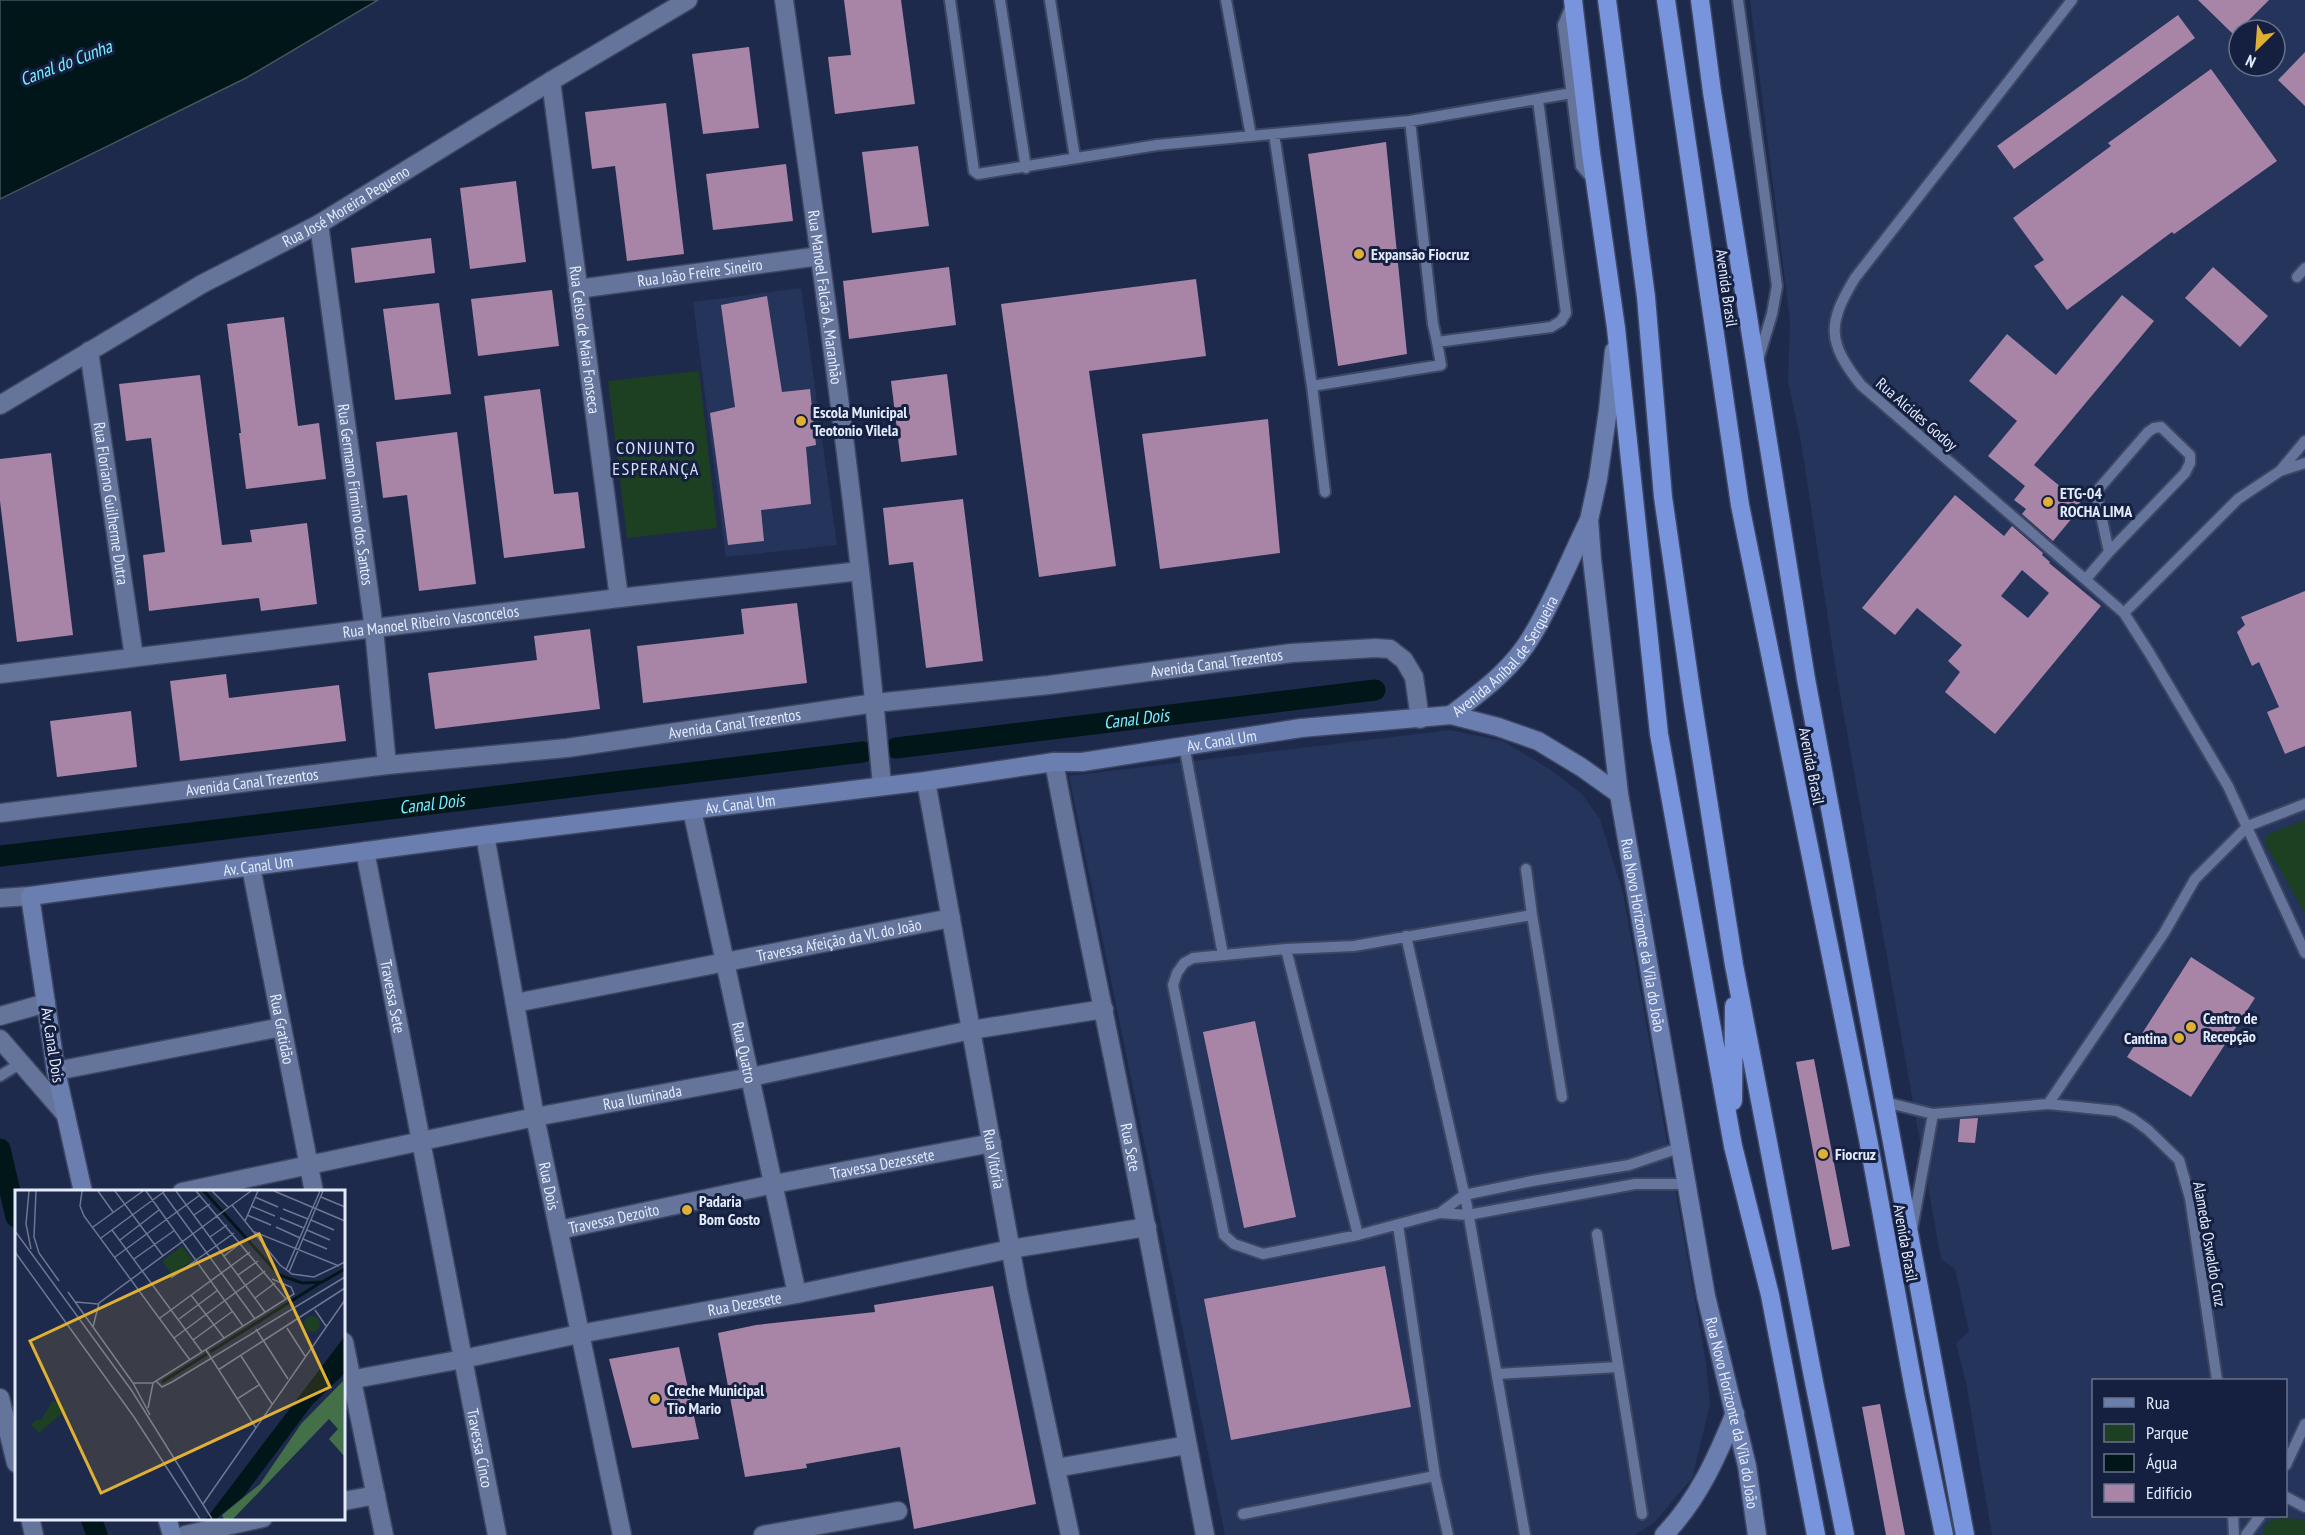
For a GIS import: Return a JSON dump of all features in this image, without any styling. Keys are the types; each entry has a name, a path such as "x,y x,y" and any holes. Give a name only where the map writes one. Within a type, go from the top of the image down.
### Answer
{"highway":[{"path":"1573,0 1595,183 1616,328 1659,734 1733,1146 1770,1295 1816,1535"},
{"path":"1607,0 1646,297 1663,497 1692,699 1734,965 1845,1535"},
{"name":"Avenida Brasil","path":"1666,0 1740,505 1868,1139 1915,1395 1944,1535"},
{"name":"Avenida Brasil","path":"1700,0 1712,92 1806,679 1965,1535"},
{"path":"1733,1146 1734,965"}],"street":[{"name":"Rua José Moreira Pequeno","path":"0,405 202,284 319,224 551,81 688,0"},
{"name":"Rua Manoel Falcão A. Maranhão","path":"784,0 850,483 882,786"},
{"name":"Rua Celso de Maia Fonseca","path":"551,81 619,598"},
{"name":"Rua Germano Firmino dos Santos","path":"319,224 375,628 387,765"},
{"name":"Rua João Freire Sineiro","path":"578,289 820,256"},
{"name":"Rua Novo Horizonte da Vila do João","path":"1616,328 1608,410 1598,479 1589,520 1619,794 1706,1296 1736,1413 1747,1466 1757,1535"},
{"name":"Rua Floriano Guilherme Dutra","path":"89,351 134,657"},
{"name":"Avenida Aníbal de Serqueira","path":"1450,715 1486,688 1533,636 1589,520"},
{"name":"Rua Manoel Ribeiro Vasconcelos","path":"0,674 619,598 860,571"},
{"name":"Avenida Canal Trezentos","path":"0,813 387,765 567,748 875,703 1048,685 1292,653 1390,649 1404,660 1414,677 1420,718"},
{"name":"Avenida Aníbal de Serqueira","path":"1450,715 1498,727 1538,741 1581,766 1619,794"},
{"name":"Av. Canal Um","path":"30,896 485,835 926,781 1053,762 1082,762 1301,728 1450,715"},
{"name":"Rua Sete","path":"1053,762 1147,1227 1205,1535"},
{"name":"Rua Vitória","path":"926,781 1011,1249 1070,1535"},
{"name":"Rua Quatro","path":"692,810 752,1077 797,1294"},
{"name":"Rua Dois","path":"485,835 535,1117 622,1535"},
{"name":"Travessa Sete","path":"365,851 463,1359"},
{"name":"Rua Gratidão","path":"251,867 314,1190"},
{"path":"0,898 30,896"},
{"name":"Av. Canal Dois","path":"30,896 56,1071 83,1190"},
{"name":"Travessa Afeição da Vl. do João","path":"515,1003 951,918"},
{"path":"0,1016 46,1003"},
{"name":"Rua Iluminada","path":"187,1190 535,1117 752,1077 971,1029 1104,1009"},
{"path":"56,1071 282,1027"},
{"path":"0,1039 66,1115"},
{"name":"Travessa Dezessete","path":"774,1184 992,1143"},
{"name":"Travessa Dezoito","path":"559,1230 774,1184"},
{"name":"Rua Dezesete","path":"347,1380 797,1294 1011,1249 1147,1227"},
{"path":"345,1355 347,1380 384,1535"},
{"name":"Travessa Cinco","path":"463,1359 497,1535"},
{"path":"0,1398 15,1459"},
{"path":"1664,1535 1689,1505 1712,1468 1736,1413"},
{"path":"1056,1468 1187,1445"},
{"path":"345,1502 376,1495"},
{"path":"763,1535 898,1511"},
{"path":"30,1520 34,1535"},
{"path":"168,1520 172,1535"},
{"path":"185,1535 254,1520"}],"lane":[{"path":"950,0 974,171 978,174 1157,145 1410,121 1572,93"},
{"path":"1000,0 1026,168"},
{"path":"1050,0 1075,159"},
{"path":"1226,0 1251,136"},
{"path":"1573,0 1563,25 1581,166 1595,183"},
{"path":"1738,0 1776,286 1772,314 1756,364"},
{"name":"Rua Alcides Godoy","path":"2072,0 1856,278 1839,306 1834,326 1836,341 1845,366 1861,385 2124,613 2151,654 2228,786 2305,953"},
{"path":"1437,342 1551,327 1561,321 1566,313 1538,100"},
{"path":"1311,386 1441,364 1433,324 1410,121"},
{"path":"1274,134 1325,492"},
{"path":"2297,278 2305,268"},
{"path":"2086,579 2186,472 2190,463 2190,455 2161,427 2148,432 2096,492 2109,552"},
{"path":"2280,471 2305,441"},
{"path":"2124,613 2238,499 2280,471 2305,463"},
{"path":"1184,745 1223,955"},
{"path":"2048,1104 2164,933 2195,879 2248,826 2305,804"},
{"path":"1526,869 1562,1097"},
{"path":"1532,915 1354,946 1223,955 1193,958 1184,963 1173,985 1224,1235 1234,1244 1263,1254 1358,1235 1440,1213 1468,1215 1635,1184 1688,1184"},
{"path":"1406,936 1468,1215 1526,1535"},
{"path":"1286,949 1358,1235"},
{"path":"0,1076 21,1063"},
{"name":"Alameda Oswaldo Cruz","path":"1885,1102 1933,1114 2048,1104 2117,1111 2148,1130 2179,1160 2190,1198 2217,1379"},
{"path":"1910,1242 1933,1114"},
{"path":"1440,1213 1464,1196 1532,1181 1629,1165 1682,1147"},
{"path":"1398,1224 1435,1476 1448,1535"},
{"path":"1597,1234 1642,1514"},
{"path":"1497,1374 1618,1367"},
{"path":"2287,1463 2305,1424"},
{"path":"1243,1514 1435,1476"},
{"path":"2287,1498 2305,1507"},
{"path":"2233,1517 2234,1535"},
{"path":"2246,1535 2259,1517"}],"shaded area":[{"path":"1750,0 2305,0 2305,1535 1992,1535 1966,1383 1956,1343 1969,1331 1955,1269 1941,1259 1836,671 1801,442 1788,381 1790,321"},
{"path":"801,288 837,545 726,557 693,302"},
{"path":"1450,730 1503,741 1551,770 1582,794 1600,819 1623,893 1706,1363 1710,1405 1692,1478 1654,1523 1635,1535 1225,1535 1069,776"}],"green space":[{"path":"699,371 717,528 627,538 608,381"},
{"path":"2305,820 2305,914 2265,843 2266,835"},
{"path":"2280,1518 2305,1521 2305,1535 2264,1535 2268,1523"}],"water":[{"name":"Canal do Cunha","path":"0,0 378,0 246,78 0,199"}],"building":[{"path":"844,0 901,0 915,104 835,114 828,57 851,55"},
{"path":"2198,0 2269,0 2251,18 2227,18 2227,28"},
{"path":"2178,15 2195,38 2014,169 1997,146"},
{"path":"749,47 759,128 703,134 692,54"},
{"path":"2305,52 2305,106 2278,80 2287,78 2287,71"},
{"path":"2211,69 2277,161 2174,234 2172,232 2067,310 2034,266 2044,260 2013,218 2111,146 2108,143"},
{"path":"666,103 684,254 627,261 615,166 592,169 585,112"},
{"name":"Expansão Fiocruz","path":"1386,142 1407,354 1338,366 1308,154"},
{"path":"918,146 929,226 872,233 862,152"},
{"path":"786,164 793,221 713,230 706,174"},
{"path":"516,181 526,262 470,269 460,188"},
{"path":"431,238 435,273 355,283 351,248"},
{"path":"949,267 956,325 849,339 843,281"},
{"path":"2213,267 2268,316 2240,347 2185,298"},
{"path":"1196,279 1206,356 1089,371 1116,566 1039,577 1001,304"},
{"path":"552,290 559,346 478,356 471,299"},
{"path":"2122,295 2154,321 2034,465 2083,505 2053,541 2022,514 2026,509 2014,500 2025,486 1988,456 2017,421 1969,381 2007,334 2056,375"},
{"path":"767,296 782,392 810,389 816,445 806,447 811,504 761,510 764,541 728,545 710,413 735,407 721,305"},
{"path":"439,303 451,394 395,400 383,309"},
{"path":"284,317 298,426 319,423 326,479 246,489 227,324"},
{"path":"947,374 957,455 901,462 891,381"},
{"path":"200,375 222,545 252,542 250,530 307,523 317,604 261,611 259,598 149,611 143,555 165,552 151,438 126,441 119,384"},
{"path":"540,389 554,494 578,492 585,548 504,558 484,396"},
{"path":"1268,419 1280,553 1160,569 1142,434"},
{"path":"457,432 476,584 419,591 407,495 383,498 376,442"},
{"path":"51,453 73,635 17,642 0,501 0,459"},
{"path":"1955,495 2004,536 2012,526 2043,553 2042,555 2049,563 2101,606 1995,734 1945,692 1960,672 1948,661 1962,645 1917,608 1895,635 1862,608","holes":["2022,570 2049,593 2028,618 2001,596"]},
{"path":"963,499 983,661 926,668 913,562 889,565 883,508"},
{"path":"2305,591 2305,746 2285,754 2267,712 2279,707 2259,662 2252,666 2237,632 2245,625 2241,617"},
{"path":"797,603 807,683 643,703 637,646 744,634 741,609"},
{"path":"590,629 600,709 435,729 428,673 537,660 534,636"},
{"path":"226,674 229,698 339,685 346,741 180,761 170,681"},
{"path":"131,711 137,767 57,777 50,721"},
{"name":"Centro de Recepção","path":"2191,957 2255,998 2191,1097 2127,1057"},
{"path":"1255,1021 1296,1217 1244,1228 1203,1032"},
{"name":"Fiocruz","path":"1814,1059 1850,1246 1832,1250 1796,1062"},
{"path":"1978,1118 1975,1143 1958,1142 1960,1119"},
{"path":"1385,1266 1411,1407 1231,1440 1204,1299"},
{"path":"993,1286 1036,1504 914,1529 900,1447 806,1464 807,1468 745,1477 718,1333 756,1325 875,1312 874,1305"},
{"name":"Creche Municipal Tio Mario","path":"679,1347 699,1439 632,1448 609,1359"},
{"path":"1880,1404 1905,1535 1886,1535 1862,1407"}],"waterway":[{"name":"Canal Dois","path":"896,748 1375,690"},
{"name":"Canal Dois","path":"0,856 863,752"},
{"path":"0,1149 15,1213"},
{"path":"92,1520 97,1535"}],"place":[{"name":"Expansão Fiocruz","path":"1359,254"},
{"name":"Escola Municipal Teotonio Vilela","path":"801,421"},
{"name":"ETG-04 ROCHA LIMA","path":"2048,502"},
{"name":"Centro de Recepção","path":"2191,1027"},
{"name":"Cantina","path":"2179,1038"},
{"name":"Fiocruz","path":"1823,1154"},
{"name":"Padaria Bom Gosto","path":"687,1210"},
{"name":"Creche Municipal Tio Mario","path":"655,1399"}],"district":[{"name":"CONJUNTO ESPERANÇA","path":"656,458"}]}
